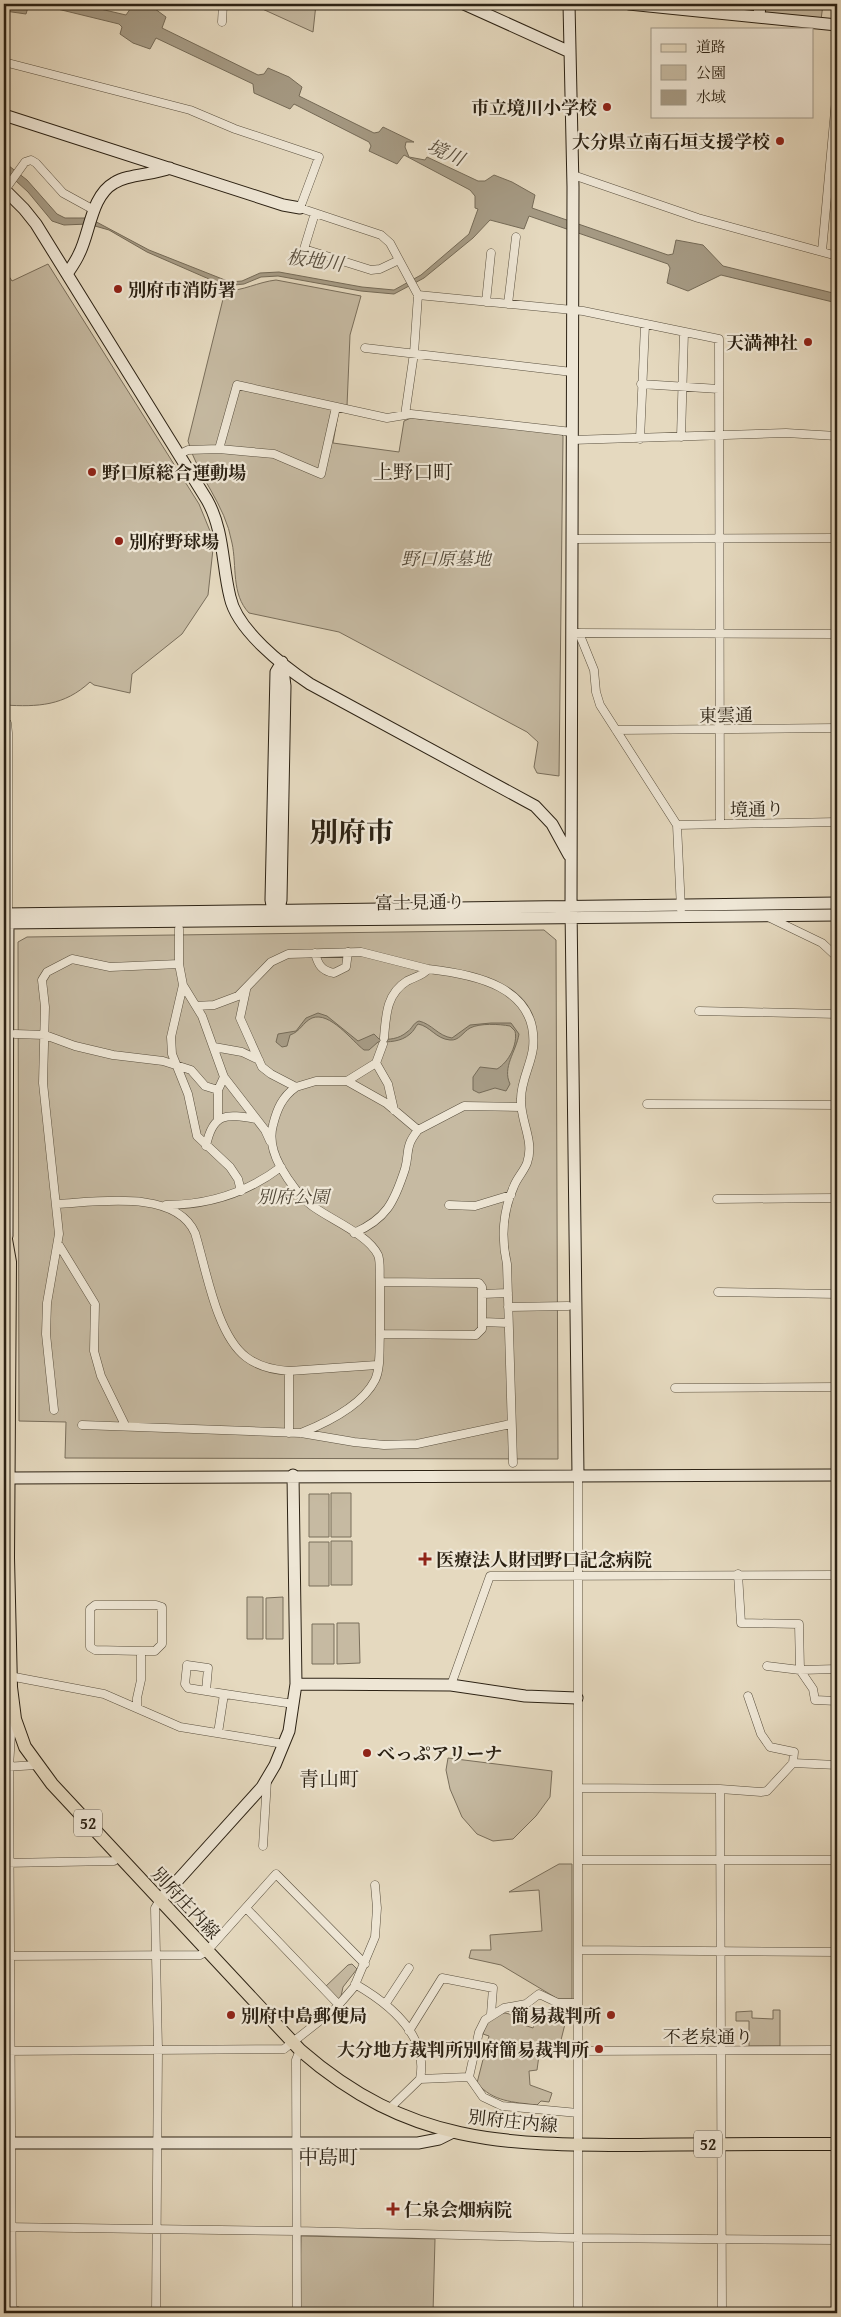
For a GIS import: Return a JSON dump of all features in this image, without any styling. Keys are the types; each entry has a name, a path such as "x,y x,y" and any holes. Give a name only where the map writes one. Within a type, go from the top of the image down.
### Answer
{"main road":[{"name":"別府庄内線","path":"5,1232 10,1262 7,1296 7,1675 22,1740 37,1766 119,1856 296,2047 336,2079 388,2110 414,2121 453,2132 510,2142 578,2145 837,2144"}],"street":[{"path":"222,22 223,4"},
{"path":"464,4 570,52"},
{"path":"570,4 573,175 572,539 575,634 571,912 578,1475 578,2313"},
{"path":"629,4 837,25"},
{"path":"759,17 760,4"},
{"path":"4,62 190,110 235,129 319,156 300,208"},
{"path":"822,251 837,89"},
{"path":"4,115 381,235 390,243 417,293 414,354 405,415"},
{"path":"93,214 63,193 34,161 28,160 6,187 24,209 67,274 180,454 214,513 220,536 230,597 237,616 250,632 282,662 310,684 535,806 545,815 561,837 571,864"},
{"path":"67,274 79,254 93,214 102,196 113,183 170,168"},
{"path":"573,175 698,218 837,256"},
{"path":"827,192 837,193"},
{"path":"315,213 304,250 371,270 380,269 399,260"},
{"path":"508,304 516,237"},
{"path":"486,302 491,253"},
{"path":"417,293 572,310 719,339 720,824"},
{"path":"640,439 645,325"},
{"path":"681,437 684,332"},
{"path":"365,348 572,372"},
{"path":"641,384 719,388"},
{"path":"219,449 237,385 387,418 405,415 572,436 640,439 786,433 837,436"},
{"path":"180,454 188,450 219,449 274,454 320,474 336,407"},
{"path":"572,539 837,538"},
{"path":"575,634 837,634"},
{"path":"575,634 594,670 596,692 600,704 677,825 681,911"},
{"path":"276,914 285,696 282,662"},
{"path":"276,914 276,672 282,662"},
{"path":"285,696 288,689 300,682 310,684"},
{"path":"4,721 7,723 8,732 5,1232"},
{"name":"東雲通","path":"616,730 837,728"},
{"name":"境通り","path":"677,825 837,822"},
{"path":"681,911 754,904 837,903"},
{"path":"754,904 766,916 822,943 837,957"},
{"path":"6,918 681,911 766,916 837,915"},
{"path":"179,929 179,964 183,985 196,1006 214,1047 224,1078 265,1130 281,1167 304,1200 354,1234 378,1256 380,1334 375,1381 367,1392 343,1411 301,1433"},
{"path":"315,953 317,961 323,970 334,973 346,967 348,952"},
{"path":"196,1006 226,1001 246,990 266,966 277,958 288,954 348,952 361,952 428,969 466,974 494,983 506,990 521,1005 530,1021 533,1039 532,1053 521,1092 521,1107 530,1144 529,1156 510,1195 504,1229 512,1388 513,1463"},
{"path":"54,1410 51,1362 46,1334 47,1303 59,1245 58,1204 49,1151 43,1083 45,1035 42,980 47,972 66,961 77,959 110,966 179,964"},
{"path":"347,1081 376,1063 383,1041 387,1010 393,995 403,984 428,969"},
{"path":"183,985 170,1042 172,1054 188,1094 193,1126 197,1136 230,1167 238,1179 241,1191"},
{"path":"246,990 240,1018 259,1060 271,1074 296,1087"},
{"path":"699,1011 837,1014"},
{"path":"15,1034 45,1035 74,1046 177,1066 191,1070 205,1086 218,1090"},
{"path":"214,1047 242,1052 259,1060"},
{"path":"376,1063 388,1084 394,1110"},
{"path":"218,1119 218,1090 224,1078"},
{"path":"272,1146 272,1130 276,1112 285,1094 296,1087 316,1081 347,1081 377,1097 418,1130"},
{"path":"647,1104 837,1105"},
{"path":"354,1234 374,1225 386,1213 405,1169 409,1141 418,1130 464,1106 521,1107"},
{"path":"206,1146 212,1125 218,1119 233,1115 256,1119"},
{"path":"58,1204 129,1202 159,1205 196,1203 241,1191 264,1180 281,1167"},
{"path":"449,1205 474,1206 510,1195"},
{"path":"717,1199 837,1198"},
{"path":"159,1205 174,1210 192,1227 218,1313 236,1347 244,1356 265,1368 289,1371 378,1365"},
{"path":"59,1245 95,1304 94,1351 101,1376 125,1426"},
{"path":"380,1282 476,1282 482,1287 483,1322 482,1329 476,1335 380,1334"},
{"path":"718,1292 837,1294"},
{"path":"482,1294 508,1294"},
{"path":"508,1307 568,1306"},
{"path":"483,1322 508,1323"},
{"path":"289,1371 289,1433"},
{"path":"675,1388 837,1387"},
{"path":"82,1426 301,1433 369,1444 417,1444 511,1424"},
{"path":"7,1479 293,1475 837,1475"},
{"path":"156,2313 158,2050 155,1908 160,1900 267,1780 289,1731 296,1684 293,1475"},
{"path":"738,1574 741,1623 800,1624 800,1670 813,1689 815,1700 837,1701"},
{"path":"451,1685 490,1576 577,1577 738,1574 837,1576"},
{"path":"95,1604 156,1605 162,1607 162,1644 155,1651 140,1651 95,1650 90,1647 90,1609 95,1604"},
{"path":"137,1708 141,1680 140,1651"},
{"path":"767,1666 800,1670 837,1669"},
{"path":"7,1675 104,1694 180,1727 284,1744"},
{"path":"296,1684 451,1685 525,1696 577,1698"},
{"path":"206,1691 294,1704"},
{"path":"218,1733 224,1694"},
{"path":"578,1788 767,1791 793,1763 794,1752 770,1747 761,1734 748,1696"},
{"path":"12,2312 7,2228 6,1767 13,1706"},
{"path":"793,1763 837,1765"},
{"path":"6,1767 37,1766"},
{"path":"263,1846 267,1780"},
{"path":"720,1789 722,2313"},
{"path":"6,1863 114,1861 119,1856"},
{"path":"578,1860 837,1860"},
{"path":"7,1956 155,1957 200,1955 207,1951 276,1874 365,1964"},
{"path":"7,2051 284,2049 296,2047 339,2004 355,1984 365,1964 375,1937 377,1908 375,1885"},
{"path":"246,1908 339,2004"},
{"path":"578,1950 837,1952"},
{"path":"386,2004 408,1968"},
{"path":"409,2031 442,1978 493,1988 491,2014"},
{"path":"355,1984 386,2004 409,2031 419,2051 420,2079"},
{"path":"468,2077 479,2032 485,2020 491,2014 504,2008 526,2004 538,1994 558,2003 578,2003"},
{"path":"296,2047 297,2313"},
{"name":"不老泉通り","path":"578,2051 837,2050"},
{"path":"388,2110 420,2079 468,2077"},
{"path":"468,2077 483,2097 502,2106 578,2113"},
{"path":"7,2143 418,2143 439,2139 453,2132"},
{"path":"7,2228 297,2231 579,2238 837,2240"},
{"path":"4,2302 12,2312 23,2313"}],"green space":[{"path":"259,4 316,4 313,32 258,7"},
{"path":"762,4 823,4 821,20 761,15"},
{"name":"野口原総合運動場","path":"48,264 199,504 210,531 213,549 208,595 182,634 132,674 130,693 94,685 90,682 70,696 50,703 28,706 4,705 4,277 8,275 12,281"},
{"name":"野口原墓地","path":"276,280 361,296 350,335 347,406 339,409 333,443 399,452 404,421 411,418 560,433 563,436 559,776 537,773 534,767 538,742 527,732 339,632 249,613 243,605 237,589 229,529 218,503 198,467 188,441 225,291 238,290"},
{"name":"別府公園","path":"544,930 556,940 558,1459 65,1458 66,1422 19,1421 18,942 27,937"},
{"path":"331,1493 351,1493 351,1537 331,1537"},
{"path":"309,1494 329,1494 329,1537 309,1537"},
{"path":"331,1541 352,1541 352,1585 331,1585"},
{"path":"309,1542 329,1542 329,1586 309,1586"},
{"path":"247,1597 263,1597 263,1639 247,1639"},
{"path":"283,1597 283,1639 266,1639 266,1598"},
{"path":"337,1623 359,1623 360,1663 337,1664"},
{"path":"312,1624 334,1624 334,1664 312,1664"},
{"path":"448,1758 552,1771 550,1797 536,1816 513,1839 493,1841 477,1834 462,1817 450,1789 446,1770"},
{"path":"559,1864 572,1864 572,1999 558,1999 501,1965 469,1958 471,1950 491,1950 490,1935 542,1931 539,1890 509,1892"},
{"path":"352,1964 357,1969 343,1987 340,2001 324,1988 348,1965"},
{"path":"773,2010 780,2010 780,2046 749,2046 749,2021 736,2021 736,2012 752,2011 752,2018 773,2019"},
{"path":"505,2013 518,2016 518,2023 533,2028 537,2016 565,2024 561,2040 574,2048 574,2052 552,2051 540,2048 537,2070 529,2071 530,2085 552,2093 549,2102 541,2101 537,2105 504,2100 490,2094 477,2083 489,2036 483,2034 488,2017"},
{"path":"301,2236 435,2239 433,2313 299,2313"}],"water":[{"path":"4,4 29,4 26,14 5,11"},
{"path":"37,4 79,4 126,15 133,5 151,6 166,17 162,28 258,75 264,74 268,68 289,77 302,87 299,96 374,133 379,132 383,127 414,142 406,142 405,147 409,157 425,160 427,157 478,181 485,181 494,175 512,182 535,195 532,208 668,255 673,254 676,240 703,245 723,266 837,294 837,303 721,275 688,291 667,283 670,268 668,264 529,216 524,229 490,220 473,238 424,278 394,294 361,291 278,276 261,277 244,284 225,286 147,252 109,230 88,224 64,225 52,221 28,192 4,170 4,162 27,180 57,214 65,218 89,218 149,250 230,282 242,281 260,273 279,272 362,287 394,290 421,275 469,234 478,209 475,208 475,196 470,190 404,155 397,164 369,151 371,146 369,142 294,104 290,109 254,93 253,84 156,38 150,49 133,43 120,34 122,27 119,24"},
{"path":"318,1013 327,1016 358,1041 374,1034 379,1039 397,1038 409,1031 419,1021 452,1038 470,1025 491,1023 511,1023 519,1034 509,1065 508,1078 510,1084 506,1091 495,1088 479,1093 473,1090 473,1077 480,1067 497,1069 512,1052 516,1036 515,1031 510,1026 490,1024 474,1026 456,1039 450,1040 418,1024 403,1039 391,1042 378,1042 369,1050 364,1050 340,1028 319,1017 312,1018 296,1032 290,1035 287,1046 282,1047 276,1042 278,1034 296,1031 306,1018"}],"place":[{"name":"市立境川小学校","path":"607,107"},
{"name":"大分県立南石垣支援学校","path":"780,141"},
{"name":"別府市消防署","path":"118,289"},
{"name":"天満神社","path":"808,342"},
{"name":"野口原総合運動場","path":"92,472"},
{"name":"別府野球場","path":"119,541"},
{"name":"医療法人財団野口記念病院","path":"425,1559"},
{"name":"べっぷアリーナ","path":"367,1753"},
{"name":"別府中島郵便局","path":"231,2015"},
{"name":"簡易裁判所","path":"611,2015"},
{"name":"大分地方裁判所別府簡易裁判所","path":"599,2049"},
{"name":"仁泉会畑病院","path":"393,2209"}],"district":[{"name":"上野口町","path":"413,471"},
{"name":"別府市","path":"352,831"},
{"name":"青山町","path":"329,1778"},
{"name":"中島町","path":"328,2156"}],"water label":[{"name":"境川","path":"446,152"},
{"name":"板地川","path":"315,260"}]}
